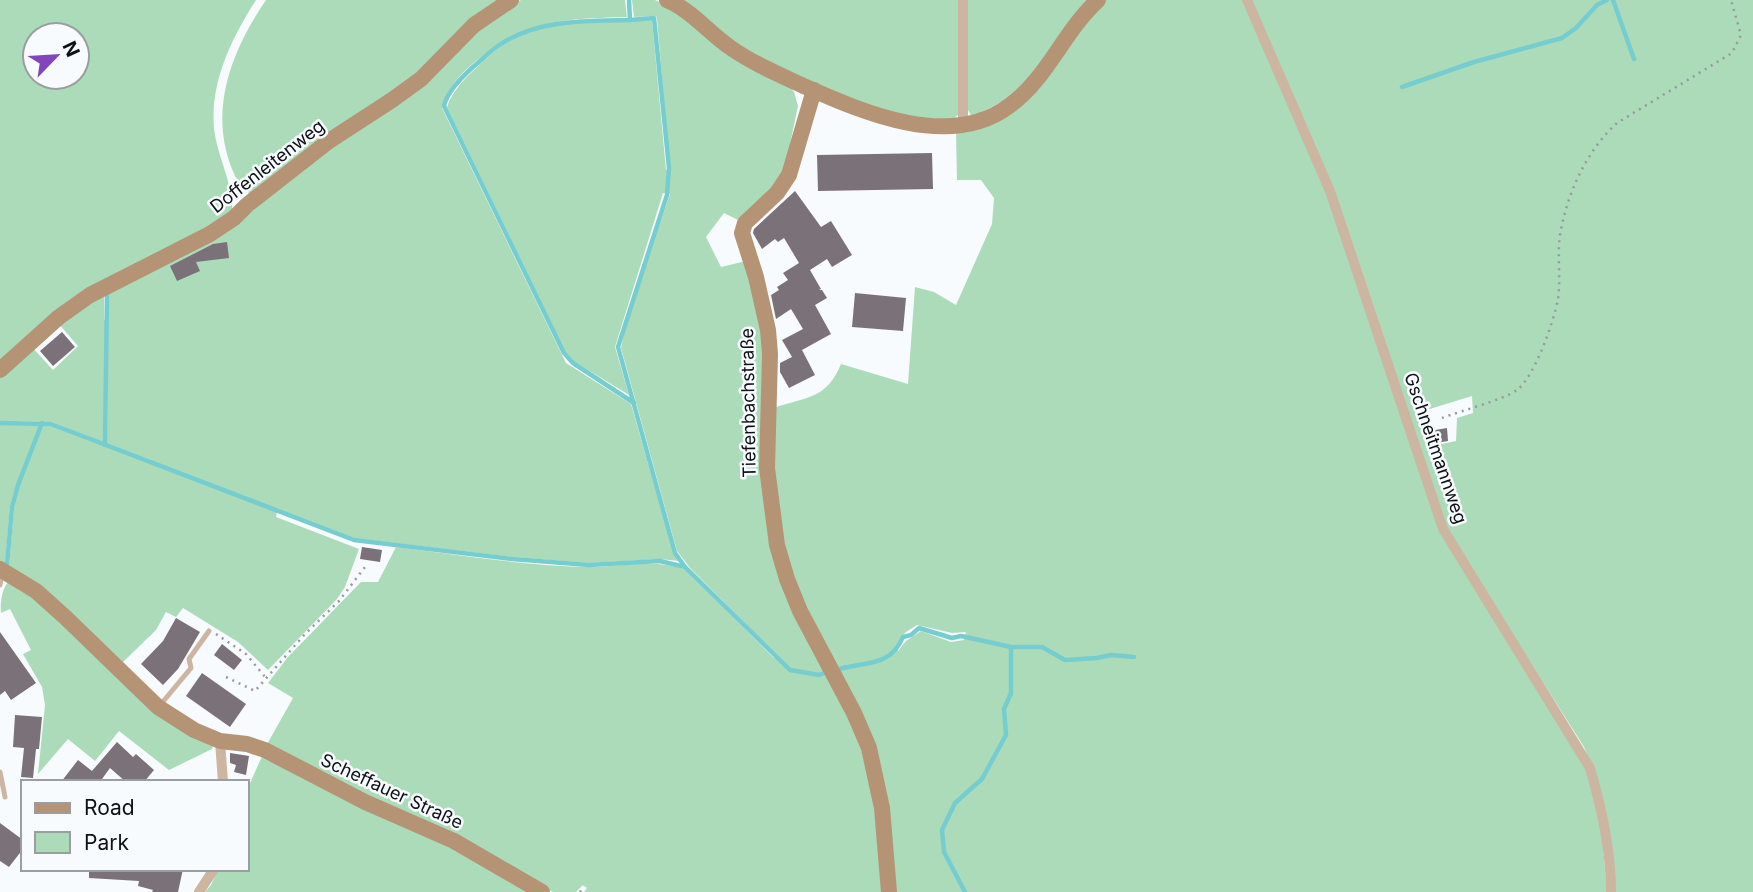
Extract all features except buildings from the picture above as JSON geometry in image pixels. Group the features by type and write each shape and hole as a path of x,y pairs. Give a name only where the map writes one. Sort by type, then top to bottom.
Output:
{"street":[{"name":"Doffenleitenweg","path":"0,370 59,317 90,295 210,234 234,218 329,141 421,79 474,25 502,4 512,0"},
{"path":"667,0 730,47 765,68 877,116 941,126 963,125 988,118 1008,108 1029,90 1098,0"},
{"path":"963,0 963,125"},
{"name":"Gschneitmannweg","path":"1247,0 1330,191 1443,529 1590,768 1600,801 1608,846 1611,892"},
{"name":"Tiefenbachstraße","path":"814,90 789,175 778,193 746,223 742,233 756,277 768,330 767,468 777,545 800,611 833,670 869,748 882,808 889,892"},
{"name":"Scheffauer Straße","path":"1,575 36,592 159,707 194,730 220,741 247,744 265,750 365,802 454,841 542,892"},
{"path":"220,741 223,780"},
{"path":"199,892 213,871"}],"lane":[{"path":"159,707 191,668 189,659 209,631"},
{"path":"0,772 5,797"}],"path":[{"path":"1442,418 1517,390 1535,366 1558,298 1560,238 1565,211 1577,179 1593,149 1602,136 1617,123 1732,53 1741,35 1731,0"},
{"path":"226,677 255,691 305,634 340,601 365,568"},
{"path":"209,631 230,641 246,654 266,678"},
{"path":"580,892 584,886"}],"green space":[{"path":"0,0 256,0 224,61 214,111 214,128 228,181 232,213 153,258 0,365"},
{"path":"266,0 501,0 426,70 251,194 244,190 237,180 225,147 223,102 234,60"},
{"path":"521,0 625,0 627,17 547,24 513,37 495,47 465,71 451,88 442,108 566,363 631,404 673,551 679,561 660,559 590,563 512,557 353,538 107,444 108,337 105,336 104,443 52,422 7,421 7,425 40,424 10,506 5,566 0,563 0,375 32,347 53,370 78,346 58,323 104,292 104,320 108,320 109,290 226,231 500,10"},
{"path":"632,0 655,0 668,6 786,83 794,92 798,106 784,173 774,190 740,221 724,213 706,237 721,267 746,261 763,337 766,503 826,667 874,780 885,892 584,892 587,888 583,885 576,892 553,892 266,746 293,698 268,683 288,657 361,582 378,582 396,547 541,565 674,566 686,570 774,658 779,657 690,568 677,551 621,348 626,324 670,194 663,193 615,347 629,395 575,362 565,351 447,107 455,91 471,73 497,49 517,38 535,31 573,23 652,20 666,170 670,171 657,19 656,16 634,17"},
{"path":"677,0 959,0 958,115 953,119 909,118 856,103 740,50"},
{"path":"967,0 1091,0 1019,93 972,117 968,110"},
{"path":"1105,0 1753,0 1753,892 1615,892 1606,818 1598,784 1584,747 1458,548 1585,766 1601,823 1607,892 892,892 881,777 790,576 771,466 776,407 823,390 836,375 841,364 908,384 915,287 934,292 956,305 992,224 994,198 981,180 957,180 956,132 1002,118 1089,15","holes":["1472,396 1473,413 1457,418 1456,441 1432,446 1420,412","917,625 952,633 966,632 964,640 951,642 921,631 906,641 898,651 901,638"]},
{"path":"43,425 51,425 277,512 276,517 359,549 345,587 337,599 268,670 238,642 183,608 176,617 166,612 156,630 120,665 9,567 14,507 19,486"},
{"path":"9,581 14,582 213,746 212,749 169,770 119,731 95,761 68,739 38,774 45,705 42,687 23,654 31,650 10,609 1,613 2,596"},
{"path":"263,754 431,835 531,892 205,892 217,871 248,871 248,788"}],"waterway":[{"path":"629,0 630,20 654,18 669,168 667,195 618,347 675,553 685,567 790,670 819,675 827,672"},
{"path":"1402,87 1474,62 1562,38 1576,28 1597,5 1607,0"},
{"path":"1613,0 1634,59"},
{"path":"630,20 562,23 513,37 495,48 465,75 452,90 444,106 564,353 573,363 634,403"},
{"path":"105,445 107,292"},
{"path":"0,423 51,424 354,540 512,559 589,565 660,561 685,567"},
{"path":"7,565 12,507 42,423"},
{"path":"836,670 883,659 898,647 903,637 911,635 919,628 952,638 961,636 1011,647 1042,647 1065,660 1111,655 1134,657"},
{"path":"965,892 944,852 942,830 955,803 982,779 1006,735 1004,709 1011,693 1011,647"}]}
